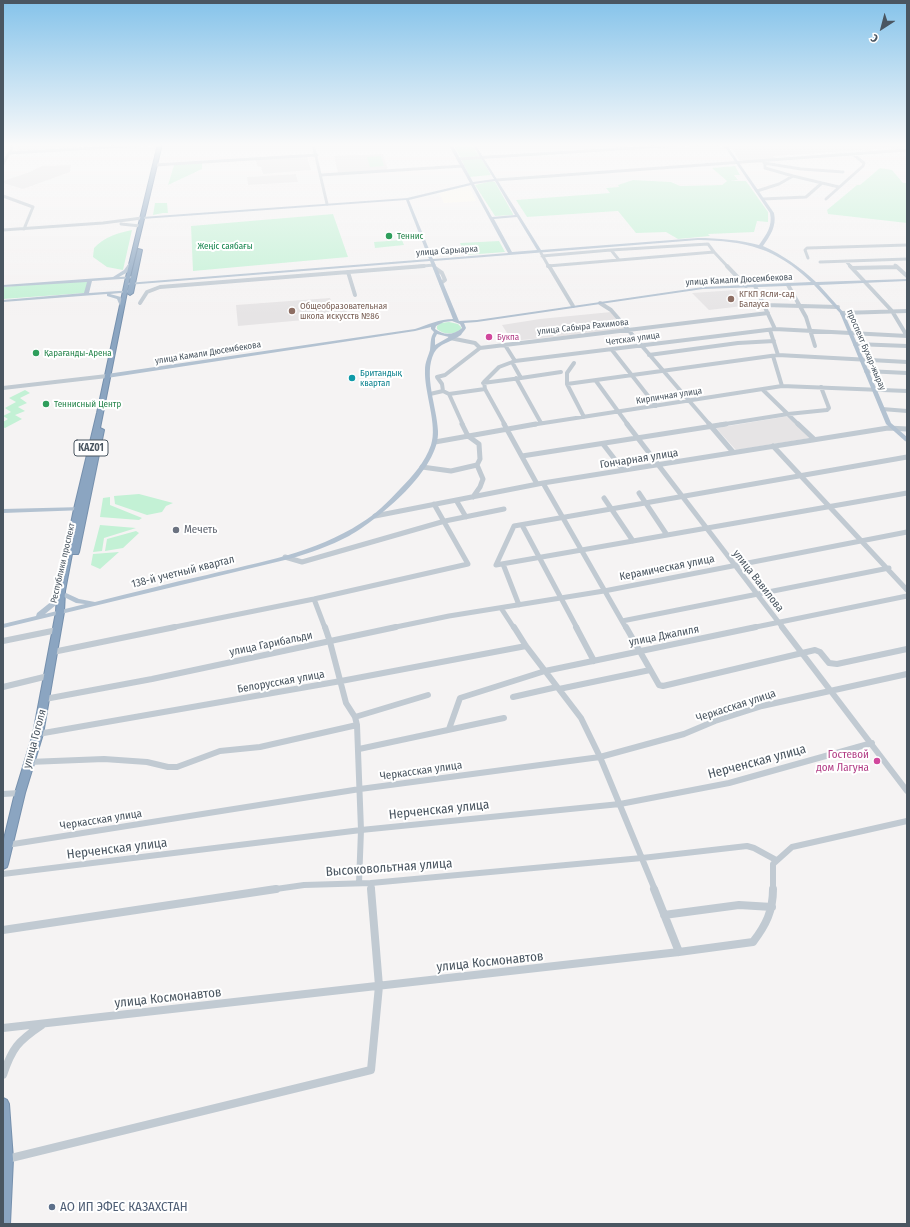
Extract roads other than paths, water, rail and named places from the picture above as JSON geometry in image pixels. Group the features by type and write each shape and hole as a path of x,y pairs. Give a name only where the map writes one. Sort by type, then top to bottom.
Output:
{"highway":[{"name":"Республики проспект","path":"129,282 135,275 148,201"},
{"name":"Республики проспект","path":"79,510 80,499 109,375 131,292 129,282 131,264 140,226 144,218"},
{"name":"Республики проспект","path":"60,612 79,510 109,375 122,305 131,292"},
{"name":"улица Гоголя","path":"3,864 20,793 38,734 60,612"},
{"path":"3,1104 7,1160 3,1224"}],"main road":[{"path":"144,218 317,205 327,202 347,201"},
{"path":"408,201 451,308 457,321 464,326 461,332"},
{"path":"482,201 511,254"},
{"path":"509,201 541,254"},
{"path":"761,246 771,230 773,221 772,213 764,201"},
{"path":"492,218 518,216"},
{"name":"улица Сарыарка","path":"92,279 129,282 157,282 316,272 434,264 511,254 541,254 698,239 729,240 761,246"},
{"name":"проспект Бухар-жырау","path":"761,246 788,260 838,307 842,313 860,359 890,427 907,447"},
{"path":"3,286 116,276 126,271 131,264"},
{"path":"135,275 143,279 157,282"},
{"path":"86,294 92,279"},
{"name":"улица Камали Дюсембекова","path":"109,375 414,330 447,320 477,321 688,290 746,286 907,280"},
{"path":"140,288 157,282"},
{"path":"3,301 131,292"},
{"path":"99,294 113,295 119,298 122,305"},
{"path":"376,516 422,467 435,442 435,422 427,365 432,352 435,331 433,327 447,317 451,308"},
{"path":"432,352 436,347 477,321"},
{"path":"414,330 435,331 448,335 461,332"},
{"name":"проспект Бухар-жырау","path":"890,427 907,440"},
{"path":"58,510 80,499"},
{"path":"3,511 58,510 73,512 79,510"},
{"name":"138-й учетный квартал","path":"3,626 285,557 329,542 363,525 376,516"},
{"path":"25,621 50,608 64,593 83,602 106,602"}],"street":[{"path":"18,201 32,206 33,208 24,229"},
{"path":"3,230 103,223 144,218"},
{"path":"103,223 134,224 140,226"},
{"path":"573,306 541,254 708,244 746,286"},
{"path":"808,258 807,248 907,245"},
{"path":"662,246 671,255"},
{"path":"611,250 619,260"},
{"path":"548,266 714,252"},
{"path":"820,262 907,259"},
{"path":"890,260 907,276"},
{"path":"846,261 892,311 907,336"},
{"path":"316,272 348,272 392,266"},
{"path":"852,268 897,267"},
{"path":"348,272 355,295"},
{"path":"140,303 144,294 153,288 284,274"},
{"path":"788,285 806,317 815,346"},
{"path":"755,286 768,313 778,355"},
{"path":"600,302 611,310 640,346 689,400 732,452"},
{"path":"765,305 838,307"},
{"path":"842,313 907,311"},
{"name":"улица Сабыра Рахимова","path":"480,348 768,313"},
{"name":"Четская улица","path":"484,383 499,367 513,362 773,330 907,336"},
{"path":"443,391 442,384 437,377 450,372 480,348 475,343 450,338"},
{"path":"649,355 738,343 774,341"},
{"path":"855,344 907,346"},
{"path":"505,345 513,362 518,378 541,423"},
{"path":"612,350 656,406"},
{"path":"567,384 778,355 907,362"},
{"path":"773,356 782,386"},
{"path":"574,363 567,373 567,384 584,417"},
{"path":"866,371 907,373"},
{"path":"562,372 484,383 485,388 522,456 562,517 658,684 663,686 815,650 818,651 829,663 837,664 907,649"},
{"name":"улица Камали Дюсембекова","path":"3,388 109,375"},
{"name":"улица Вавилова","path":"596,381 756,595 832,691 907,790"},
{"name":"Кирпичная улица","path":"435,442 541,423 782,386 907,391"},
{"path":"522,456 788,414 829,409 821,387"},
{"path":"448,394 485,388"},
{"path":"763,390 814,439"},
{"path":"430,394 443,391 448,394 468,436 479,444 480,459 477,465 483,479 480,487 473,497"},
{"path":"882,409 907,411"},
{"name":"Гончарная улица","path":"376,516 540,484 732,452 890,427 907,429"},
{"path":"603,444 623,470"},
{"path":"774,446 889,568 907,590"},
{"path":"907,457 514,526 496,565 907,493"},
{"path":"422,467 447,471 477,465"},
{"path":"639,493 667,535"},
{"path":"604,498 633,542"},
{"path":"456,500 466,517"},
{"path":"53,652 314,599 468,564 434,504"},
{"path":"285,557 302,562 445,521 504,509"},
{"path":"522,525 594,661"},
{"name":"Керамическая улица","path":"501,608 604,591 907,532"},
{"path":"503,564 520,605"},
{"path":"622,621 889,568"},
{"name":"улица Джалиля","path":"449,729 460,698 545,671 779,624 907,596"},
{"path":"314,599 330,642 346,703 355,717 357,725 361,830 359,883"},
{"path":"501,608 526,646 581,718 620,804 679,952"},
{"name":"улица Гарибальди","path":"45,699 152,679 449,616 501,608"},
{"path":"3,641 57,630"},
{"name":"Белорусская улица","path":"38,734 341,681 526,646"},
{"path":"513,697 650,670"},
{"name":"Черкасская улица","path":"7,845 360,789 600,757 684,734 715,721 762,706 907,674"},
{"path":"3,687 48,676"},
{"path":"355,717 428,695"},
{"path":"359,749 504,718"},
{"path":"29,762 104,759 147,762 177,768 220,751 260,746 357,725"},
{"name":"Нерченская улица","path":"3,874 361,830 620,804 729,783 872,743"},
{"path":"3,794 20,793"},
{"path":"776,860 792,847 907,820"},
{"name":"Высоковольтная улица","path":"3,930 297,886 371,883 642,858 747,846 754,848 776,860"},
{"name":"улица Космонавтов","path":"3,1028 679,952 753,942 765,929 772,912 773,864 776,860"},
{"path":"7,1160 371,1070 379,986 371,883"},
{"path":"664,915 739,905 772,907"},
{"path":"3,1075 12,1050 23,1037 44,1024"}],"place":[{"name":"Теннис","path":"389,236"},
{"name":"КГКП Ясли-сад Балауса","path":"731,299"},
{"name":"Общеобразовательная школа искусств №86","path":"292,311"},
{"name":"Букпа","path":"489,337"},
{"name":"Қарағанды-Арена","path":"36,353"},
{"name":"Британдық квартал","path":"352,378"},
{"name":"Теннисный Центр","path":"46,404"},
{"name":"Мечеть","path":"176,530"},
{"name":"Гостевой дом Лагуна","path":"877,761"},
{"name":"АО ИП ЭФЕС КАЗАХСТАН","path":"52,1207"}],"park label":[{"name":"Жеңіс саябағы","path":"225,246"}]}
